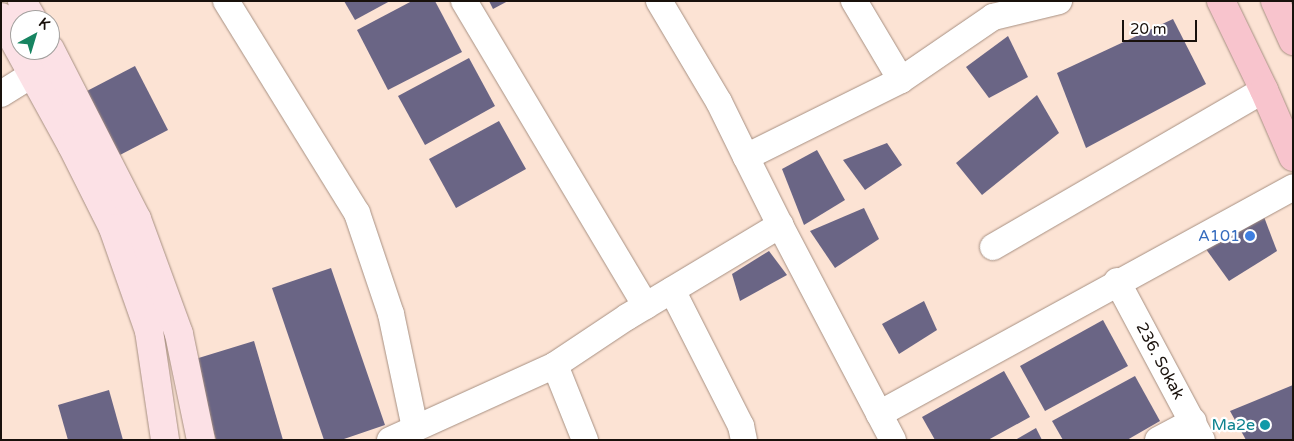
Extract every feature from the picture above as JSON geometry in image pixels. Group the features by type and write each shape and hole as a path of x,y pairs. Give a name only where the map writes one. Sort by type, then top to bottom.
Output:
{"main road":[{"path":"1221,1 1264,90 1293,157"},
{"path":"1275,1 1293,41"},
{"path":"1,17 34,74 76,154 116,237 149,331 164,440"},
{"path":"56,60 137,219 179,334 201,440"}],"street":[{"path":"226,1 357,213 391,314 426,430"},
{"path":"464,1 646,306"},
{"path":"659,1 719,102 780,225 892,440"},
{"path":"854,1 900,80"},
{"path":"746,157 900,80 993,17 1058,1"},
{"path":"1,94 34,74"},
{"path":"993,247 1264,90"},
{"path":"879,414 1117,281 1293,187"},
{"path":"390,440 426,430 555,365 646,306 780,225"},
{"name":"236. Sokak","path":"1117,281 1198,430"},
{"path":"672,290 741,426 744,440"},
{"path":"555,365 585,440"},
{"path":"1158,440 1198,430"}],"building":[{"path":"344,1 390,1 355,20"},
{"path":"412,1 435,1 462,52 388,90 357,30"},
{"path":"489,1 508,1 493,9"},
{"path":"1173,19 1206,84 1086,148 1057,73"},
{"path":"1008,36 1028,77 989,98 966,67"},
{"path":"469,58 495,106 425,145 398,96"},
{"path":"135,66 168,130 118,156 85,92"},
{"path":"1037,95 1059,133 982,195 956,163"},
{"path":"499,121 526,169 456,208 429,159"},
{"path":"887,143 902,165 865,190 843,160"},
{"path":"817,150 845,200 804,225 782,169"},
{"path":"864,208 879,239 835,268 810,231"},
{"path":"1261,209 1277,251 1229,281 1203,245"},
{"path":"769,251 787,275 740,301 732,274"},
{"path":"331,268 385,425 341,440 324,440 272,288"},
{"path":"924,301 937,330 899,354 882,324"},
{"path":"1103,320 1128,366 1045,411 1020,366"},
{"path":"254,341 283,440 216,440 192,360"},
{"path":"1004,371 1030,417 988,440 935,440 922,417"},
{"path":"1135,376 1160,421 1127,440 1063,440 1052,421"},
{"name":"Ma2e","path":"1293,385 1293,440 1246,440 1230,411"},
{"path":"109,390 123,440 68,440 58,405"},
{"path":"1036,428 1042,440 1015,440"}],"place":[{"name":"A101","path":"1250,236"},
{"name":"Ma2e","path":"1265,425"}]}
